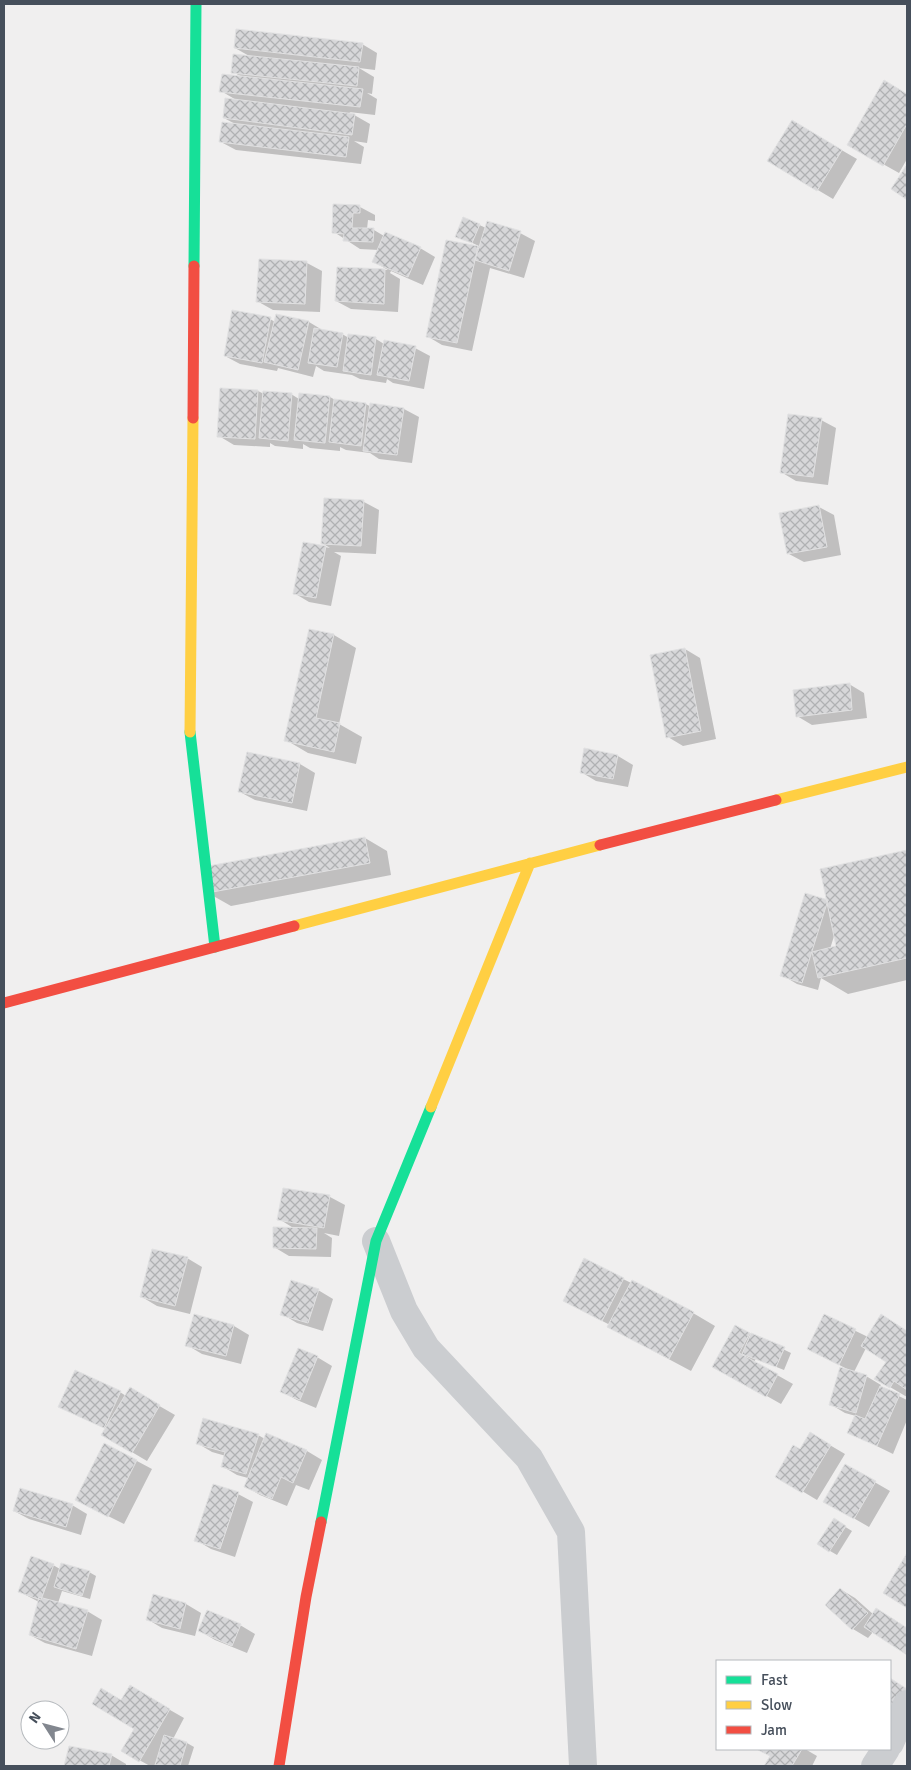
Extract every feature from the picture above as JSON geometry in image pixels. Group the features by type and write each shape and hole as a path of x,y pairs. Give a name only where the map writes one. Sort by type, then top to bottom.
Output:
{"street":[{"path":"196,4 190,732 215,947"},
{"path":"4,1003 530,863 907,767"},
{"path":"279,1766 306,1597 376,1241 530,863"},
{"path":"376,1241 404,1311 426,1348 529,1458 571,1532 583,1766"},
{"path":"891,1741 907,1704"},
{"path":"875,1766 885,1750"}],"building":[{"path":"236,29 363,43 360,62 234,48"},
{"path":"233,54 359,67 357,86 231,73"},
{"path":"222,74 363,89 360,107 219,92"},
{"path":"884,80 907,94 907,124 883,166 847,145"},
{"path":"225,98 355,114 352,135 223,118"},
{"path":"792,120 842,150 817,191 767,161"},
{"path":"222,122 349,137 346,157 219,142"},
{"path":"907,166 907,200 891,189"},
{"path":"333,204 360,205 360,213 353,213 352,228 374,228 373,242 343,241 344,234 332,233"},
{"path":"463,217 480,224 472,243 455,237"},
{"path":"487,221 521,231 509,271 475,260"},
{"path":"385,232 421,247 408,277 372,262"},
{"path":"446,240 478,246 457,343 426,337"},
{"path":"259,259 307,261 305,304 256,302"},
{"path":"337,267 385,269 384,304 335,301"},
{"path":"232,310 271,317 262,363 224,356"},
{"path":"276,314 309,321 298,370 264,362"},
{"path":"314,328 343,333 337,367 308,363"},
{"path":"348,334 376,337 371,375 343,371"},
{"path":"384,340 416,346 409,381 377,375"},
{"path":"220,388 258,390 255,439 217,437"},
{"path":"263,391 292,393 288,441 259,438"},
{"path":"299,393 330,396 325,443 294,440"},
{"path":"334,399 366,403 361,446 329,442"},
{"path":"370,403 404,408 397,455 363,451"},
{"path":"788,414 822,418 813,477 780,473"},
{"path":"324,498 364,500 361,546 321,544"},
{"path":"819,505 827,547 787,554 779,513"},
{"path":"303,542 326,546 316,598 293,594"},
{"path":"309,629 334,634 316,718 340,723 334,752 284,741"},
{"path":"685,648 701,731 666,738 650,655"},
{"path":"850,683 852,710 796,717 793,690"},
{"path":"584,748 618,755 613,779 580,773"},
{"path":"247,752 300,763 292,803 238,792"},
{"path":"365,837 370,863 207,893 203,867"},
{"path":"907,850 907,958 818,978 812,952 836,946 820,869"},
{"path":"805,893 828,900 802,983 780,976"},
{"path":"283,1188 330,1195 324,1228 277,1220"},
{"path":"273,1227 317,1228 316,1249 273,1248"},
{"path":"152,1249 188,1257 175,1306 140,1297"},
{"path":"584,1258 624,1278 602,1321 563,1301"},
{"path":"291,1280 319,1289 308,1323 280,1315"},
{"path":"632,1280 694,1312 669,1359 607,1327"},
{"path":"194,1314 234,1325 226,1356 185,1346"},
{"path":"824,1314 856,1329 839,1365 807,1349"},
{"path":"881,1314 907,1331 907,1390 894,1381 890,1388 874,1379 886,1362 861,1346"},
{"path":"735,1325 750,1333 739,1353 778,1374 766,1397 712,1367"},
{"path":"751,1333 785,1347 776,1367 742,1354"},
{"path":"298,1348 318,1356 300,1400 280,1392"},
{"path":"840,1367 867,1375 856,1413 829,1405"},
{"path":"75,1370 121,1391 104,1428 58,1407"},
{"path":"880,1386 900,1394 877,1446 847,1433 855,1415 865,1419"},
{"path":"130,1387 160,1405 132,1453 101,1435"},
{"path":"203,1418 259,1434 246,1474 221,1467 225,1452 196,1444"},
{"path":"810,1432 831,1445 802,1493 775,1477 793,1445 800,1449"},
{"path":"266,1433 307,1450 293,1483 281,1477 272,1499 244,1487"},
{"path":"104,1443 137,1460 108,1517 75,1500"},
{"path":"845,1464 876,1481 854,1519 823,1502"},
{"path":"213,1484 239,1492 220,1549 194,1541"},
{"path":"20,1488 73,1504 66,1527 13,1511"},
{"path":"834,1518 846,1526 829,1552 817,1544"},
{"path":"907,1553 907,1608 883,1593"},
{"path":"31,1556 54,1564 41,1600 18,1592"},
{"path":"61,1563 90,1571 82,1596 54,1587"},
{"path":"840,1588 868,1613 852,1630 825,1605"},
{"path":"153,1594 186,1603 180,1629 146,1620"},
{"path":"39,1597 88,1610 76,1649 29,1635"},
{"path":"876,1608 907,1628 907,1655 864,1627"},
{"path":"207,1610 241,1624 232,1646 198,1631"},
{"path":"891,1679 907,1689 891,1710"},
{"path":"130,1685 170,1709 139,1762 121,1751 134,1729 92,1704 101,1688 121,1700"},
{"path":"164,1735 187,1742 180,1766 155,1765"},
{"path":"70,1746 112,1754 109,1766 64,1766"},
{"path":"758,1750 801,1750 792,1766 764,1766 770,1756"}],"traffic: fast":[{"path":"194,266 196,4"},
{"path":"190,732 215,947"},
{"path":"321,1522 376,1241 431,1107"}],"traffic: slow":[{"path":"190,732 193,418"},
{"path":"776,800 907,767"},
{"path":"294,926 600,845"},
{"path":"431,1107 530,863"}],"traffic: jam":[{"path":"193,418 194,266"},
{"path":"600,845 776,800"},
{"path":"4,1003 294,926"},
{"path":"279,1766 306,1597 321,1522"}]}
